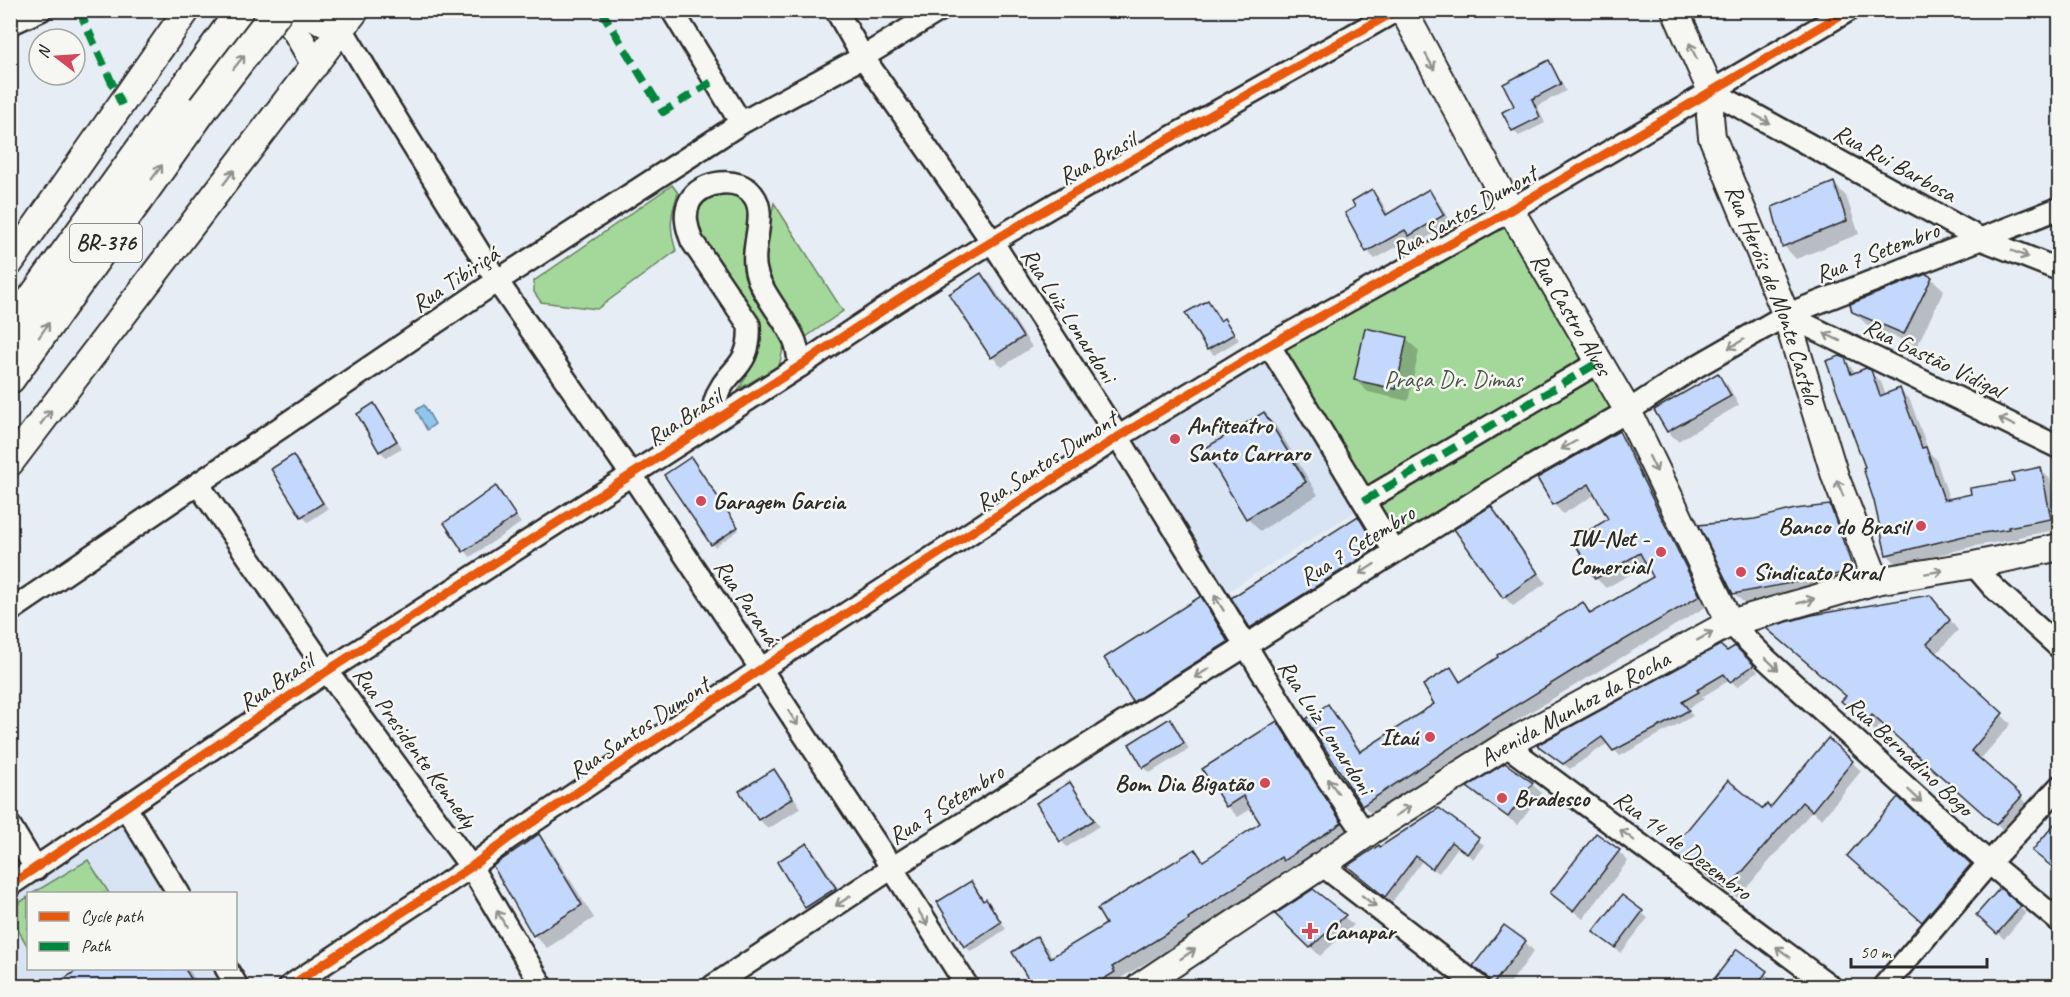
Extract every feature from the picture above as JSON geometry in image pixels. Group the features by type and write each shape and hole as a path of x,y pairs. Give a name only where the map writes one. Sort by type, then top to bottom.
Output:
{"highway":[{"name":"BR-376","path":"10,378 193,99 242,10"},
{"name":"BR-376","path":"10,330 193,99 278,10"}],"main road":[{"path":"11,263 187,10"},
{"path":"271,10 294,28 315,64"},
{"path":"303,10 324,23 349,20"},
{"name":"Rua Castro Alves","path":"1402,10 1510,209 1628,411 1730,623"},
{"name":"Rua Heróis de Monte Castelo","path":"1675,10 1712,91 1710,116 1712,137 1786,315 1835,476 1876,581"},
{"path":"10,463 349,20"},
{"name":"Avenida Munhoz da Rocha","path":"1140,987 1366,835 1506,745 1730,623 1876,581 1974,565 2060,547"}],"street":[{"path":"10,24 41,10"},
{"path":"672,10 741,123"},
{"name":"Rua Luiz Lonardoni","path":"836,10 863,57 991,240 1118,437 1244,646 1327,778 1366,835"},
{"name":"Rua Tibiriçá","path":"10,611 497,281 741,123 863,57 940,10"},
{"name":"Rua Brasil","path":"10,885 327,671 991,240 1397,10"},
{"name":"Rua Santos Dumont","path":"290,987 471,867 509,838 761,669 1118,437 1269,345 1510,209 1849,10"},
{"name":"Rua Paraná","path":"349,20 387,104 497,281 631,474 761,669 967,987"},
{"name":"Rua Rui Barbosa","path":"1712,91 1981,239 2060,270"},
{"path":"715,420 714,403 717,396 746,354 750,340 749,325 692,241 686,228 686,213 690,200 700,191 720,183 740,183 755,196 760,215 753,250 757,276 795,340 800,366"},
{"name":"Rua 7 Setembro","path":"714,987 892,868 1394,551 1512,478 1628,411 1692,369 1786,315 2060,208"},
{"name":"Rua Gastão Vidigal","path":"1786,315 2060,448"},
{"path":"1269,345 1394,551"},
{"path":"1364,501 1599,362"},
{"name":"Rua Presidente Kennedy","path":"198,484 327,671 471,867 542,987"},
{"path":"1974,565 1993,587 2060,648"},
{"name":"Rua Bernadino Bogo","path":"1730,623 1766,659 1989,863 2060,922"},
{"name":"Rua 14 de Dezembro","path":"1506,745 1830,987"},
{"path":"1884,987 1989,863 2060,786"},
{"path":"126,808 178,892"},
{"path":"10,826 36,869"},
{"path":"1322,865 1478,987"},
{"path":"227,970 237,987"}],"shaded area":[{"path":"1267,353 1359,509 1222,595 1128,437"},
{"path":"124,824 166,892 27,892 27,970 215,970 225,986 13,986 11,982 11,900"}],"green space":[{"path":"672,185 678,193 671,222 676,251 597,309 541,302 534,292 534,281"},
{"path":"737,194 748,208 749,215 743,250 747,279 784,345 779,366 739,389 756,359 761,341 760,321 702,236 698,221 699,206 716,195"},
{"path":"774,203 843,311 806,337 774,286 765,264 765,247"},
{"name":"Praça Dr. Dimas","path":"1508,219 1619,410 1397,540 1286,349"},
{"path":"88,860 108,892 35,892"},
{"path":"27,898 27,945 11,918 11,908"}],"water":[{"path":"424,405 435,424 427,430 416,410"}],"building":[{"path":"1549,60 1561,84 1532,99 1540,117 1512,131 1502,112 1514,106 1503,84"},
{"path":"1834,182 1847,221 1782,247 1772,207"},
{"path":"1372,189 1386,215 1429,189 1444,215 1409,236 1405,230 1366,252 1345,213 1355,207 1352,201"},
{"path":"981,273 1023,337 991,358 949,294"},
{"path":"1926,274 1932,277 1904,334 1852,312 1850,304"},
{"path":"1208,300 1220,321 1224,318 1234,334 1207,350 1185,313"},
{"path":"1365,328 1407,337 1396,389 1354,380"},
{"path":"1840,356 1845,358 1851,374 1866,368 1871,370 1880,396 1900,388 1922,448 1926,447 1944,500 1971,494 1970,488 2014,481 2012,473 2041,467 2051,519 1964,536 1886,555 1874,501 1863,468 1865,467 1826,361"},
{"path":"1718,373 1731,396 1667,432 1654,410"},
{"path":"374,403 397,441 379,452 357,414"},
{"path":"1264,412 1306,482 1246,519 1204,449"},
{"path":"1619,431 1700,596 1486,724 1362,806 1306,719 1328,704 1360,752 1434,704 1423,685 1451,667 1460,682 1498,657 1497,655 1583,602 1590,614 1653,577 1640,553 1595,579 1573,540 1608,519 1589,484 1553,505 1537,478"},
{"path":"293,455 323,503 301,517 271,469"},
{"name":"Garagem Garcia","path":"691,457 738,527 711,545 664,475"},
{"path":"496,486 516,516 463,552 444,523"},
{"path":"1830,505 1854,571 1733,594 1699,525 1755,519 1795,509"},
{"path":"1491,506 1538,573 1503,598 1454,529"},
{"path":"1358,516 1377,548 1250,628 1231,598"},
{"path":"1930,595 1950,620 1927,644 2003,713 1971,751 2022,796 1996,825 1872,715 1865,723 1841,701 1846,696 1766,628 1812,615"},
{"path":"1201,596 1228,642 1133,702 1104,658"},
{"path":"1720,645 1727,651 1735,646 1754,665 1730,682 1724,674 1697,690 1699,692 1682,702 1689,710 1668,722 1613,751 1602,737 1563,764 1537,745"},
{"path":"1170,718 1184,743 1143,768 1129,744"},
{"path":"1277,721 1342,823 1283,861 1281,857 1188,918 1189,920 1112,967 1115,972 1091,987 1033,987 1012,952 1037,936 1050,958 1106,924 1097,909 1195,849 1203,861 1260,823 1243,796 1226,807 1202,769"},
{"path":"1828,738 1853,761 1812,811 1802,802 1727,890 1693,864 1691,866 1670,851 1728,780 1763,809 1767,804 1770,808"},
{"name":"Bradesco","path":"1505,763 1533,783 1508,817 1467,787"},
{"path":"774,769 793,798 758,820 739,791"},
{"path":"1070,782 1094,820 1060,842 1036,803"},
{"path":"1898,797 1971,864 1922,922 1847,856"},
{"path":"1439,808 1479,838 1467,854 1451,842 1432,869 1416,856 1385,897 1347,866 1379,845 1380,847"},
{"path":"2060,817 2060,873 2032,851"},
{"path":"1596,833 1620,850 1573,911 1550,893"},
{"path":"539,834 582,905 533,936 493,866"},
{"path":"807,843 836,888 805,908 777,862"},
{"path":"971,881 983,901 986,899 1001,922 964,947 937,902"},
{"path":"2000,888 2021,906 1997,934 1976,915"},
{"name":"Canapar","path":"1313,889 1346,915 1310,948 1275,914"},
{"path":"1622,895 1643,911 1615,948 1593,932"},
{"path":"1504,925 1526,941 1491,987 1486,976 1473,966"},
{"path":"1737,949 1767,971 1756,987 1708,987"},
{"path":"77,970 186,970 196,987 51,987"}],"marked path":[{"path":"79,10 122,105"},
{"path":"601,10 663,112 715,80"},
{"path":"1364,501 1599,362"}],"cycle path":[{"path":"10,885 327,671 945,270 1094,181 1397,10"},
{"path":"290,986 471,867 509,838 761,669 1118,437 1273,343 1495,219 1849,10"}],"place":[{"name":"Anfiteatro Santo Carraro","path":"1175,439"},
{"name":"Garagem Garcia","path":"701,501"},
{"name":"Banco do Brasil","path":"1921,526"},
{"name":"IW-Net - Comercial","path":"1661,552"},
{"name":"Sindicato Rural","path":"1741,572"},
{"name":"Itaú","path":"1430,737"},
{"name":"Bom Dia Bigatão","path":"1265,783"},
{"name":"Bradesco","path":"1502,798"},
{"name":"Canapar","path":"1310,931"}]}
